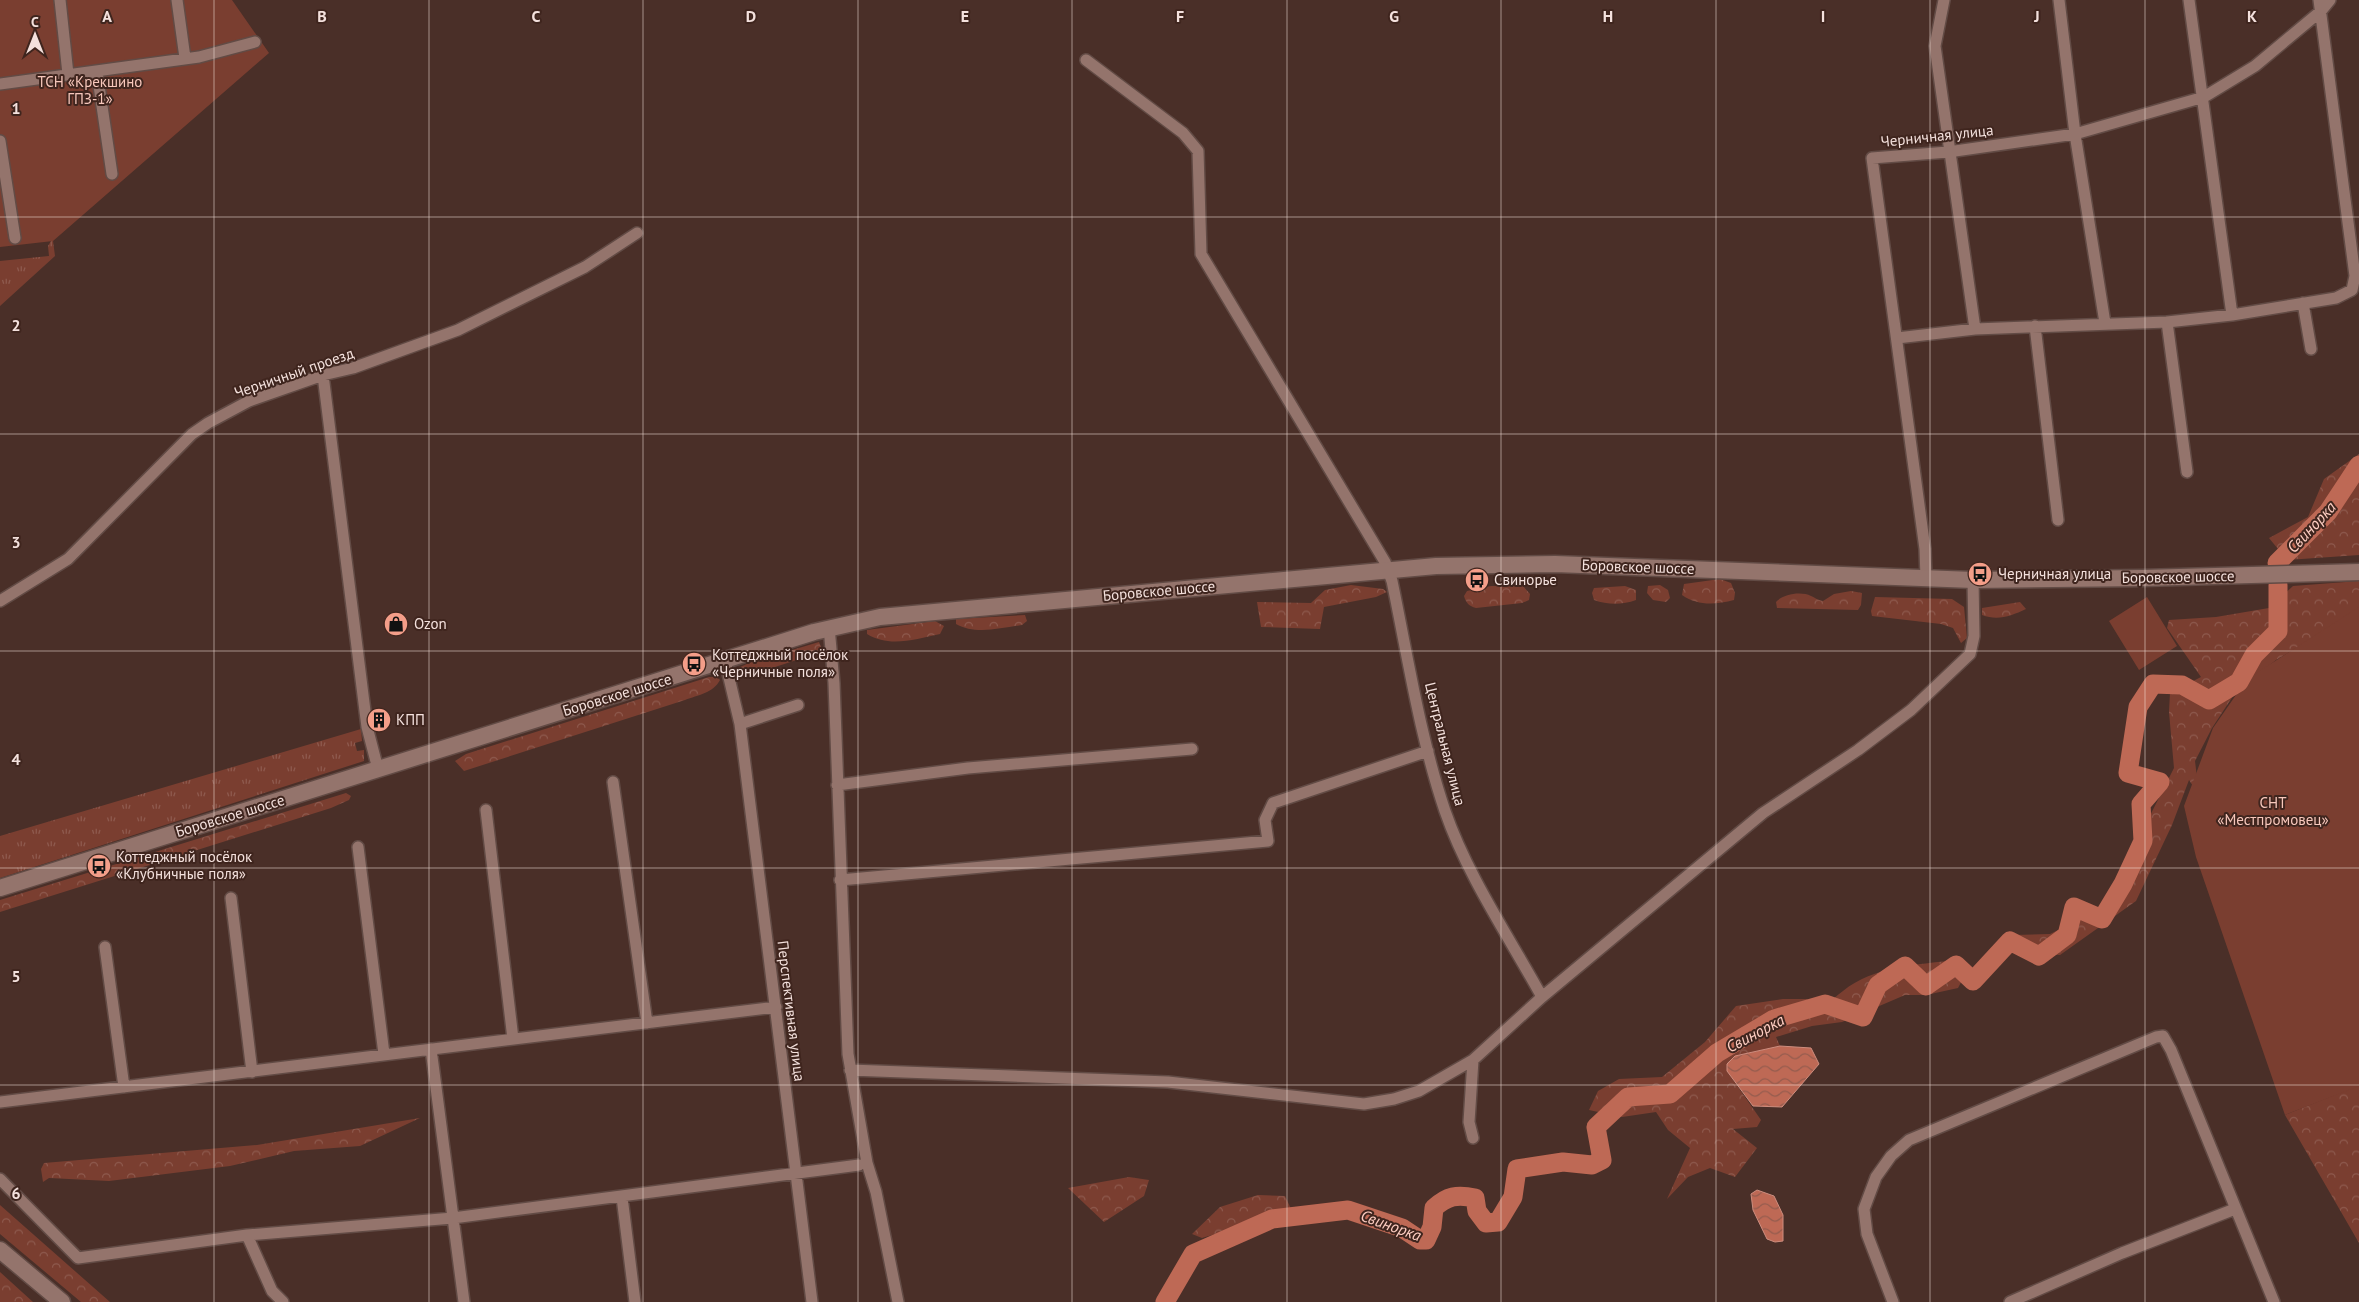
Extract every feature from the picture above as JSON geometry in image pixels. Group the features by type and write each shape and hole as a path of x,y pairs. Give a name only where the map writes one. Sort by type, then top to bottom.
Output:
{"main road":[{"name":"Боровское шоссе","path":"0,888 724,662 829,627 880,617 1436,566 1555,564 1973,580 2161,578 2359,572"},
{"path":"0,1250 62,1302"}],"street":[{"path":"60,0 68,74"},
{"path":"177,0 185,58"},
{"path":"1944,0 1935,46 1948,152 1975,329"},
{"path":"2058,0 2075,134 2105,323"},
{"path":"2190,0 2232,315"},
{"name":"Черничная улица","path":"1926,578 1925,549 1872,158 1948,152 2075,134 2204,97 2256,66 2320,6 2330,0"},
{"path":"1897,338 1975,329 2167,322 2232,315 2336,298 2352,290 2356,276 2320,6"},
{"path":"0,84 68,74 97,72 185,58 255,42"},
{"name":"Центральная улица","path":"1086,60 1183,133 1198,151 1201,254 1385,562 1392,581 1428,751 1454,834 1473,873 1542,996"},
{"path":"97,72 112,174"},
{"path":"0,141 14,238"},
{"name":"Черничный проезд","path":"0,601 68,559 200,428 249,401 323,375 352,368 458,330 585,267 637,233"},
{"path":"2303,303 2311,349"},
{"path":"2167,322 2187,472"},
{"path":"2034,326 2058,520"},
{"path":"323,375 367,727 378,769"},
{"path":"850,1070 1168,1082 1364,1104 1394,1099 1419,1091 1473,1060 1542,996 1764,813 1858,750 1911,710 1970,654 1974,636 1973,580"},
{"path":"829,627 834,683 848,1054 867,1163 876,1192 898,1302"},
{"name":"Перспективная улица","path":"724,662 740,724 812,1302"},
{"path":"740,724 798,705"},
{"path":"837,785 968,768 1192,749"},
{"path":"840,880 1268,841 1265,820 1273,803 1428,751"},
{"path":"613,782 647,1022"},
{"path":"486,810 513,1039"},
{"path":"358,847 384,1054"},
{"path":"231,898 252,1072"},
{"path":"105,947 124,1087"},
{"path":"0,1102 776,1007"},
{"path":"1893,1302 1867,1234 1864,1215 1867,1197 1876,1177 1899,1148 1909,1140 2156,1037 2163,1036 2274,1302"},
{"path":"431,1049 464,1302"},
{"path":"1472,1138 1470,1122 1473,1060"},
{"path":"0,1179 78,1258 247,1235 453,1218 859,1165"},
{"path":"622,1197 636,1302"},
{"path":"2010,1302 2122,1253 2235,1209"},
{"path":"247,1235 272,1291 283,1302"}],"green space":[{"name":"ТСН «Крекшино ГПЗ-1»","path":"0,0 232,0 269,53 53,241 0,247"},
{"path":"53,241 55,256 0,306 0,261 49,256 48,246"},
{"path":"2359,454 2359,555 2287,560 2269,538 2308,517 2324,479"},
{"path":"1720,579 1731,583 1735,593 1734,600 1707,604 1688,599 1682,595 1684,584"},
{"path":"2359,581 2359,611 2276,660 2235,693 2212,728 2195,761 2199,795 2189,780 2172,825 2136,901 2060,955 2011,953 2013,935 2050,934 2097,911 2116,883 2174,768 2169,712 2170,693 2201,677 2167,628 2169,620 2216,617 2269,608 2293,586"},
{"path":"1351,585 1383,589 1387,592 1376,597 1324,607 1320,629 1261,627 1257,602 1311,603 1325,590"},
{"path":"1660,585 1668,590 1670,598 1666,602 1653,600 1647,593 1648,586"},
{"path":"1491,586 1523,586 1530,594 1529,600 1522,603 1476,608 1467,602 1464,596 1467,591"},
{"path":"1625,586 1636,590 1636,600 1615,604 1594,600 1592,593 1594,588"},
{"path":"1851,591 1862,593 1861,605 1858,610 1777,608 1776,602 1779,599 1792,594 1807,594 1823,601 1834,594"},
{"path":"1875,597 1952,599 1964,607 1967,638 1961,643 1953,628 1941,624 1872,616 1871,611"},
{"path":"2147,597 2177,646 2139,670 2109,621"},
{"path":"2020,602 2026,609 2015,614 1999,618 1982,615 1982,608"},
{"name":"СНТ «Местпромовец»","path":"2359,607 2359,1086 2285,1115 2196,857 2184,806 2213,728 2247,679"},
{"path":"1025,615 1027,621 1022,625 997,629 971,629 956,624 956,619"},
{"path":"935,621 944,626 940,634 912,640 885,641 867,634 867,630"},
{"path":"819,642 821,647 818,653 744,677 738,675 738,668 749,663"},
{"path":"709,677 717,677 720,680 709,691 685,700 464,771 455,761 466,754"},
{"path":"361,729 362,741 355,743 357,751 364,750 364,761 0,878 0,836"},
{"path":"346,793 351,796 349,800 331,808 0,912 0,900"},
{"path":"1955,960 1970,965 1958,988 1926,995 1905,995 1842,1022 1812,1026 1776,1037 1780,1046 1735,1056 1727,1071 1761,1120 1757,1127 1733,1129 1757,1148 1735,1177 1710,1168 1688,1177 1667,1199 1690,1148 1668,1130 1656,1112 1622,1117 1589,1110 1598,1091 1619,1079 1662,1077 1705,1042 1736,1006 1783,999 1807,999 1823,1010 1843,991 1868,976 1911,965"},
{"path":"2359,1085 2359,1243 2285,1115"},
{"path":"420,1118 360,1146 294,1151 230,1166 109,1181 49,1178 43,1182 41,1169 44,1163 257,1145"},
{"path":"1129,1177 1149,1180 1144,1196 1104,1222 1068,1188"},
{"path":"1258,1195 1285,1196 1292,1211 1202,1238 1192,1234 1220,1207"},
{"path":"0,1205 110,1302 81,1302 0,1234"},
{"path":"0,1272 33,1302 0,1302"}],"water":[{"path":"1780,1046 1811,1048 1819,1064 1782,1107 1753,1106 1727,1071 1727,1064 1735,1056"},
{"path":"1757,1190 1774,1196 1783,1215 1783,1241 1775,1242 1767,1239 1753,1210 1751,1194"}],"waterway":[{"name":"Свинорка","path":"2277,563 2328,512 2359,465"},
{"name":"Свинорка","path":"1165,1302 1193,1254 1272,1219 1348,1210 1402,1228 1420,1240 1426,1240 1432,1227 1434,1208 1443,1201 1463,1196 1475,1198 1477,1211 1486,1223 1498,1222 1513,1197 1517,1169 1563,1162 1592,1165 1602,1160 1596,1127 1628,1097 1670,1094 1717,1053 1774,1019 1825,1004 1863,1017 1878,985 1905,966 1926,986 1956,965 1973,981 2010,941 2039,956 2067,935 2074,907 2102,919 2123,884 2143,841 2141,804 2160,782 2128,773 2138,707 2153,684 2182,685 2209,700 2239,682 2254,655 2278,631 2278,585"}],"place":[{"name":"Черничная улица","path":"1980,574"},
{"name":"Свинорье","path":"1477,580"},
{"name":"Ozon","path":"396,624"},
{"name":"Коттеджный посёлок «Черничные поля»","path":"694,664"},
{"name":"КПП","path":"379,720"},
{"name":"Коттеджный посёлок «Клубничные поля»","path":"99,866"}]}
